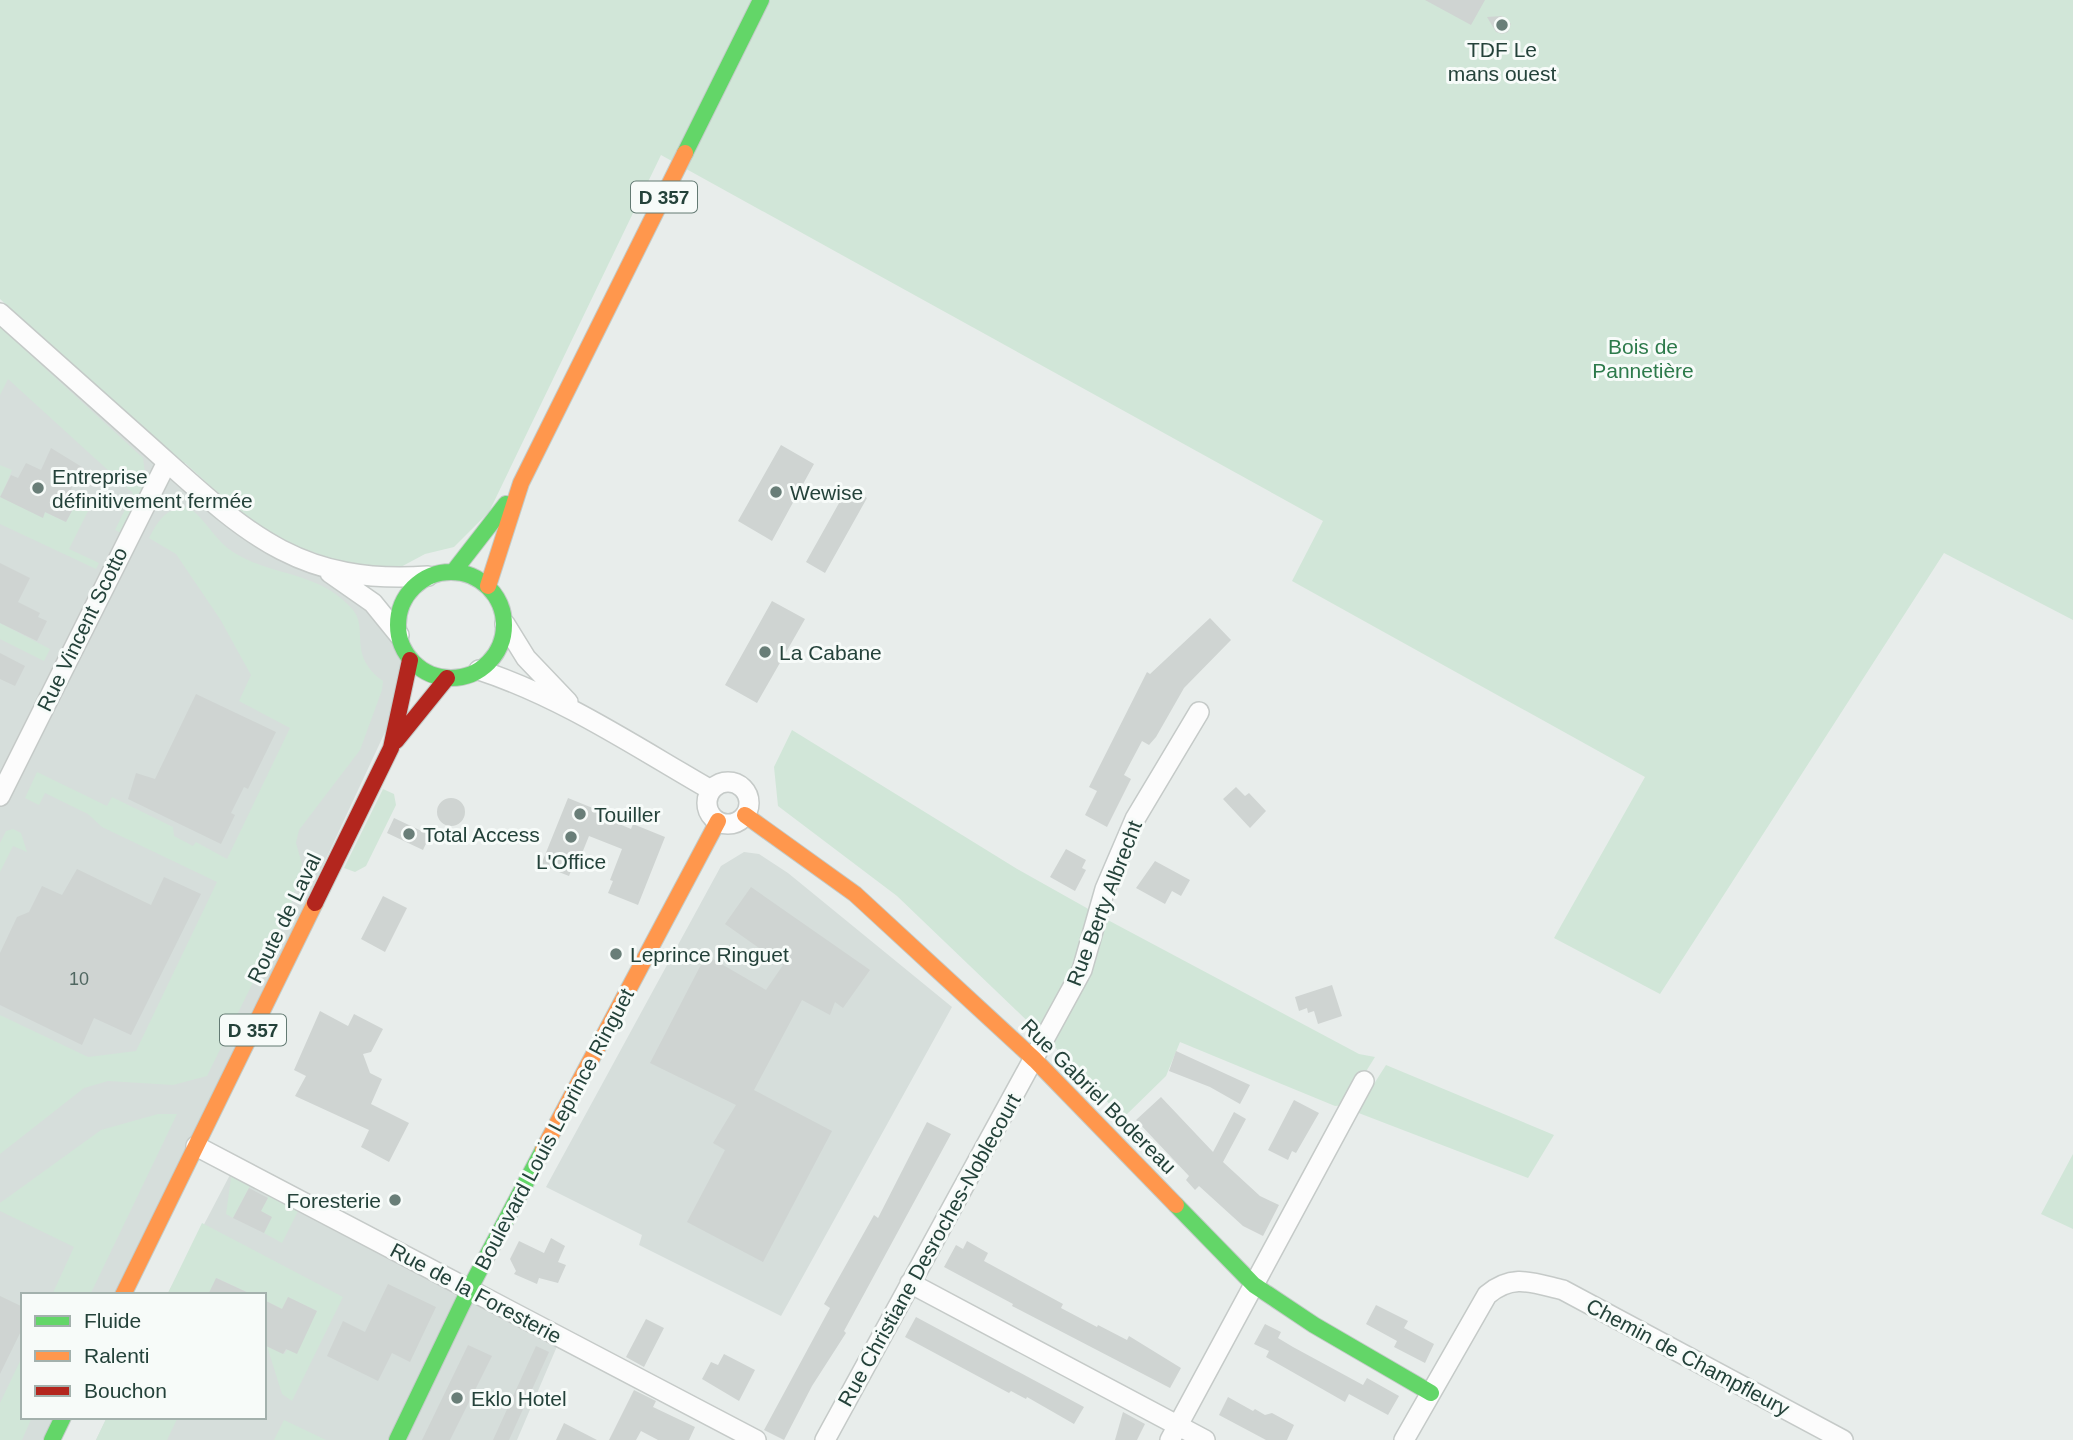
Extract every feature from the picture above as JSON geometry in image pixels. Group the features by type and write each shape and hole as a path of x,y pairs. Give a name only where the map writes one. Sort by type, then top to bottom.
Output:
{"main road":[{"name":"D 357","path":"488,586 521,483 761,0"},
{"name":"D 357","path":"454,571 521,483"},
{"path":"454,571 478,578 488,586 497,597 505,624 498,650 480,670 467,676 447,678 429,674 411,660 399,635 398,618 404,601 414,586 428,576 454,571"},
{"name":"Route de Laval","path":"391,748 411,660"},
{"name":"Route de Laval","path":"124,1293 391,748 447,678"},
{"name":"Rue Gabriel Bodereau","path":"745,815 855,894 1035,1060 1254,1284 1314,1325 1431,1393"},
{"name":"Boulevard Louis Leprince Ringuet","path":"397,1440 469,1290 718,821"},
{"path":"52,1440 62,1419"}],"street":[{"path":"0,313 255,537 324,568 373,604 399,635"},
{"name":"Rue Vincent Scotto","path":"0,796 167,462"},
{"path":"324,568 383,580 428,576"},
{"path":"505,624 526,658 578,713"},
{"path":"480,670 512,680 578,713 711,790"},
{"name":"Rue Berty Albrecht","path":"1035,1060 1082,970 1105,889 1135,819 1199,712"},
{"path":"726,782 739,785 748,801 745,815 730,824 718,821 707,808 711,790 726,782"},
{"name":"Rue Christiane Desroches-Noblecourt","path":"825,1440 1035,1060"},
{"path":"1173,1433 1364,1081"},
{"name":"Rue de la Foresterie","path":"196,1146 756,1440"},
{"name":"Chemin de Champfleury","path":"1431,1393 1487,1295 1500,1284 1530,1282 1563,1290 1843,1440"},
{"path":"910,1283 1173,1433 1205,1440"},
{"path":"1404,1440 1431,1393"}],"shaded area":[{"path":"0,313 167,462 324,568 399,635 403,648 406,687 124,1293 21,1293 21,1419 62,1419 52,1440 0,1440"},
{"path":"744,852 759,854 788,873 952,1007 781,1316 639,1245 642,1235 546,1187 721,866"},
{"path":"232,1171 558,1344 517,1440 96,1440 106,1419 266,1419 266,1293 168,1293"}],"green space":[{"name":"Bois de Pannetière","path":"0,0 2073,0 2073,620 1944,553 1660,994 1554,938 1645,777 1292,581 1323,521 661,155 489,512 454,547 425,554 397,569 356,567 281,541 215,498 218,493 185,463 181,466 0,299"},
{"path":"0,327 143,458 146,481 121,533 115,530 133,493 8,379 0,395"},
{"path":"0,465 12,470 1,497 43,517 45,512 66,522 76,503 89,509 69,549 99,563 96,569 0,524"},
{"path":"188,507 233,552 264,566 311,581 340,597 357,618 365,662 383,681 382,690 360,750 299,830 296,843 302,864 291,905 207,1076 173,1085 108,1081 84,1088 0,1154 0,1015 88,1057 136,1051 217,882 102,827 88,814 45,793 39,805 25,798 37,772 107,806 112,797 173,827 174,836 193,846 196,842 227,859 290,728 239,701 251,675 220,619 176,554 149,538 156,525 169,512"},
{"path":"0,623 50,649 44,661 0,639"},
{"path":"792,730 1019,870 1092,911 1078,961 1042,1035 897,896 778,806 774,767"},
{"path":"383,789 394,794 396,805 366,866 355,872 344,868"},
{"path":"13,829 21,833 27,852 13,846 0,872 0,843 6,831"},
{"path":"1104,918 1359,1054 1375,1057 1345,1105 1335,1106 1180,1042 1166,1076 1123,1118 1052,1044"},
{"path":"1386,1065 1554,1135 1528,1178 1356,1112"},
{"path":"158,1114 177,1114 91,1293 53,1293 74,1247 0,1211 0,1203 101,1130"},
{"path":"2073,1154 2073,1229 2041,1214"},
{"path":"232,1171 252,1182 233,1218 226,1214"},
{"path":"271,1192 300,1207 282,1243 264,1233 271,1217 259,1210"},
{"path":"202,1223 343,1297 292,1401 282,1394 267,1346 284,1354 317,1311 288,1297 282,1309 266,1301 266,1293 249,1293 217,1278 209,1293 168,1293"},
{"path":"21,1359 21,1419 31,1419 22,1440 0,1440 0,1403"},
{"path":"106,1419 177,1419 167,1440 96,1440"},
{"path":"284,1420 326,1440 274,1440"}],"building":[{"path":"1425,0 1485,0 1471,25"},
{"name":"TDF Le mans ouest","path":"1502,16 1511,24 1508,32 1502,34 1496,32 1487,17"},
{"name":"Wewise","path":"781,445 814,464 772,541 738,521"},
{"name":"Entreprise définitivement fermée","path":"51,448 82,467 65,502 74,507 66,522 45,512 43,518 0,497 11,475 18,478 26,463 41,470"},
{"path":"848,487 867,498 825,573 806,562"},
{"path":"0,563 30,578 18,602 40,613 38,617 47,621 37,641 0,623"},
{"name":"La Cabane","path":"772,601 805,619 757,703 725,685"},
{"path":"1210,618 1231,640 1184,688 1149,745 1142,741 1124,775 1131,779 1107,827 1085,815 1097,791 1089,787 1147,672 1150,674"},
{"path":"0,653 25,666 15,686 0,679"},
{"path":"196,694 276,732 248,789 244,787 231,813 235,815 221,844 128,799 136,773 155,779"},
{"path":"1236,787 1245,796 1249,793 1266,811 1250,828 1223,799"},
{"path":"451,798 461,802 465,812 461,822 451,826 441,822 437,812 441,802"},
{"path":"568,798 600,811 598,815 631,829 633,824 665,837 638,905 608,893 622,849 589,836 576,868 573,866 569,876 541,865"},
{"name":"Total Access","path":"394,818 430,835 423,850 387,833"},
{"path":"1066,849 1086,860 1082,868 1086,870 1075,891 1050,877"},
{"path":"1155,861 1190,880 1181,896 1172,891 1165,904 1136,888"},
{"path":"77,869 151,905 164,877 201,894 131,1035 94,1018 82,1045 0,1005 0,953 17,917 29,912 42,886 62,895"},
{"path":"751,887 870,970 843,1008 835,1002 830,1015 802,1000 754,1090 832,1131 763,1262 687,1222 725,1150 713,1143 736,1105 650,1063 706,955 766,990 783,965 725,924"},
{"path":"383,896 407,908 385,952 361,939"},
{"path":"1332,985 1342,1016 1318,1024 1314,1011 1308,1013 1307,1008 1299,1011 1295,997"},
{"path":"320,1011 348,1026 354,1014 383,1029 371,1052 363,1054 370,1073 382,1079 371,1104 409,1123 389,1162 361,1147 369,1130 295,1096 306,1076 294,1070"},
{"path":"1176,1051 1250,1085 1240,1104 1210,1087 1169,1071"},
{"path":"1161,1097 1213,1152 1234,1112 1246,1119 1223,1162 1260,1196 1279,1205 1263,1236 1243,1226 1199,1186 1195,1190 1186,1180 1189,1176 1136,1120"},
{"path":"1294,1100 1319,1113 1296,1153 1292,1151 1288,1160 1268,1150"},
{"path":"927,1122 951,1134 844,1331 846,1333 812,1386 784,1440 764,1430 830,1308 824,1304 874,1215 878,1218"},
{"path":"249,1188 268,1198 261,1211 272,1217 264,1233 233,1218"},
{"path":"551,1238 565,1246 558,1262 566,1265 558,1283 539,1278 537,1284 514,1274 516,1271 510,1259 519,1241 544,1253"},
{"path":"967,1241 988,1253 984,1261 1063,1304 1061,1308 1127,1340 1129,1336 1181,1368 1170,1388 1012,1306 1013,1304 944,1267 956,1245 963,1249"},
{"path":"216,1278 249,1293 209,1293"},
{"path":"388,1284 436,1307 410,1362 392,1353 378,1381 327,1356 343,1321 365,1332"},
{"path":"0,1296 21,1306 21,1331 0,1374"},
{"path":"288,1297 317,1311 297,1354 286,1349 283,1354 266,1346 266,1301 282,1309"},
{"path":"1376,1305 1408,1321 1404,1328 1434,1344 1425,1363 1394,1347 1397,1341 1366,1324"},
{"path":"916,1317 1084,1407 1074,1424 1027,1397 1026,1399 1011,1391 1009,1393 905,1337"},
{"path":"646,1319 664,1328 644,1367 626,1357"},
{"path":"1265,1324 1281,1332 1278,1338 1363,1385 1367,1378 1399,1396 1388,1415 1349,1394 1345,1402 1266,1357 1269,1351 1254,1344"},
{"name":"Eklo Hotel","path":"468,1345 492,1356 450,1440 422,1440"},
{"path":"536,1346 549,1352 509,1440 493,1440"},
{"path":"724,1354 755,1370 739,1401 702,1379 711,1362 718,1365"},
{"path":"634,1390 656,1401 653,1407 695,1427 689,1440 658,1440 641,1431 636,1440 609,1440"},
{"path":"1228,1397 1253,1411 1255,1409 1265,1415 1272,1413 1294,1425 1287,1440 1266,1440 1219,1415"},
{"path":"1123,1412 1145,1424 1137,1440 1115,1440"},
{"path":"564,1423 597,1440 556,1440"}],"traffic: fast":[{"path":"685,153 761,0"},
{"path":"454,571 506,504"},
{"path":"451,572 471,576 489,587 500,605 504,625 500,645 489,663 471,674 451,678 431,674 413,663 402,645 398,625 402,605 413,587 431,576 451,572"},
{"path":"397,1440 469,1290 543,1150"},
{"path":"1176,1205 1254,1285 1314,1325 1431,1393"},
{"path":"52,1440 62,1419"}],"traffic: slow":[{"path":"488,586 521,483 685,153"},
{"path":"745,815 855,894 1035,1060 1176,1205"},
{"path":"543,1150 718,821"},
{"path":"124,1293 315,903"}],"traffic: jam":[{"path":"315,903 391,748 410,660"},
{"path":"396,741 447,678"}],"place":[{"name":"TDF Le mans ouest","path":"1502,25"},
{"name":"Entreprise définitivement fermée","path":"38,488"},
{"name":"Wewise","path":"776,492"},
{"name":"La Cabane","path":"765,652"},
{"name":"Touiller","path":"580,814"},
{"name":"Total Access","path":"409,834"},
{"name":"L'Office","path":"571,837"},
{"name":"Leprince Ringuet","path":"616,954"},
{"name":"Foresterie","path":"395,1200"},
{"name":"Eklo Hotel","path":"457,1398"}]}
